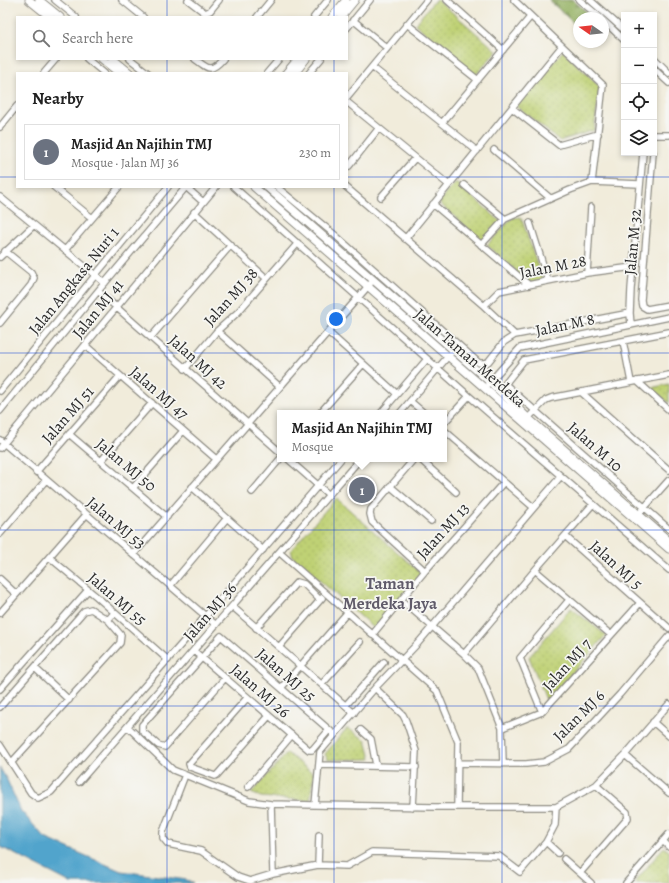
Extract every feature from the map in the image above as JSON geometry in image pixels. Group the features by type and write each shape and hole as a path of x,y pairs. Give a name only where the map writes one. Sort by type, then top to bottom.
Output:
{"main road":[{"path":"29,0 49,16"},
{"path":"39,0 59,16"},
{"path":"333,16 346,0"},
{"path":"342,16 354,0"},
{"path":"103,60 118,72"},
{"path":"114,60 129,72"},
{"path":"287,72 297,60"},
{"path":"295,72 305,60"},
{"name":"Jalan Taman Merdeka","path":"255,188 490,382 528,418 607,486 669,549"},
{"name":"Jalan Taman Merdeka","path":"269,188 448,357 636,517 669,541"}],"street":[{"path":"55,0 75,16"},
{"path":"122,0 142,16"},
{"path":"188,0 205,12 210,11 219,0"},
{"path":"258,16 271,0"},
{"path":"315,16 328,0"},
{"path":"348,27 370,0"},
{"path":"348,96 427,0"},
{"path":"447,0 503,50"},
{"path":"514,0 603,85 592,182"},
{"path":"579,0 594,12"},
{"path":"590,0 621,27"},
{"path":"346,11 387,48"},
{"path":"442,123 531,16"},
{"path":"407,24 478,80"},
{"path":"609,26 621,37"},
{"path":"405,239 562,46"},
{"path":"45,72 55,60"},
{"path":"88,60 103,72"},
{"path":"131,60 147,72"},
{"path":"196,60 205,67 213,68 216,67 222,60"},
{"path":"268,72 278,60"},
{"path":"310,72 320,60"},
{"path":"657,65 669,73"},
{"path":"372,67 477,151"},
{"path":"657,67 669,83"},
{"path":"348,103 448,185"},
{"path":"0,127 16,107"},
{"path":"512,108 560,145 598,134"},
{"path":"349,166 379,128"},
{"path":"657,134 669,135"},
{"path":"494,150 550,198"},
{"path":"631,325 630,313 633,267 643,156"},
{"name":"Jalan M 32","path":"653,156 641,300 642,306 647,308 669,305"},
{"path":"381,197 415,158"},
{"path":"481,245 505,219 550,198 592,182 639,184"},
{"path":"464,185 505,219"},
{"path":"55,188 92,218"},
{"path":"65,250 118,188"},
{"name":"Jalan Angkasa Nuri 1","path":"1,389 167,188"},
{"path":"0,411 98,291 185,188"},
{"path":"187,188 203,202"},
{"name":"Jalan MJ 41","path":"0,448 2,441 86,345 215,188"},
{"path":"235,188 469,396 669,570"},
{"path":"278,188 479,363 488,362 504,342 515,335 630,313"},
{"path":"347,188 484,306 515,335"},
{"path":"0,197 105,283"},
{"path":"433,204 528,285"},
{"path":"586,273 591,207"},
{"path":"194,212 266,278"},
{"path":"530,223 548,281"},
{"path":"0,257 34,225"},
{"name":"Jalan MJ 38","path":"185,369 217,331 238,312 298,243"},
{"path":"151,337 231,246"},
{"path":"0,322 34,278 31,272 5,251"},
{"name":"Jalan M 28","path":"484,306 499,292 586,273 633,267"},
{"path":"133,555 370,283"},
{"name":"Jalan MJ 42","path":"98,291 277,449"},
{"name":"Jalan M 8","path":"484,388 520,348 669,317"},
{"path":"217,331 280,386"},
{"path":"328,332 397,394"},
{"path":"669,332 623,341 634,381 669,410"},
{"name":"Jalan M 10","path":"623,341 524,360 505,384 669,529"},
{"name":"Jalan MJ 47","path":"86,345 216,459"},
{"path":"402,410 454,351"},
{"path":"384,410 427,359"},
{"path":"323,410 363,364"},
{"path":"528,418 546,400 669,375"},
{"name":"Jalan MJ 51","path":"36,472 120,376"},
{"path":"581,392 669,470"},
{"path":"447,420 469,396"},
{"path":"410,401 420,410"},
{"path":"102,461 152,403"},
{"path":"133,488 183,431"},
{"path":"447,433 533,507"},
{"name":"Jalan MJ 50","path":"69,434 166,517"},
{"name":"Jalan MJ 53","path":"2,441 86,515 216,625"},
{"path":"252,492 277,462"},
{"path":"291,462 329,495"},
{"path":"0,745 31,793 38,798 51,792 168,660 338,462"},
{"name":"Jalan MJ 36","path":"79,782 280,553 357,462"},
{"path":"411,462 371,509 370,514 372,522 425,571"},
{"path":"423,462 456,492"},
{"path":"315,805 320,752 375,688 402,661 432,627 560,476"},
{"path":"0,534 46,480"},
{"path":"636,517 669,480"},
{"name":"Jalan MJ 13","path":"372,635 425,571 504,482"},
{"path":"390,486 431,521"},
{"path":"192,488 263,550"},
{"path":"464,654 535,570 594,504"},
{"path":"0,613 86,515"},
{"path":"170,586 227,518"},
{"name":"Jalan MJ 5","path":"565,536 669,628"},
{"path":"280,553 372,635 438,691 458,742 457,807"},
{"name":"Jalan MJ 55","path":"49,557 168,660"},
{"path":"535,570 611,635"},
{"path":"0,579 16,594"},
{"path":"256,628 297,582 304,584 320,600"},
{"path":"0,689 88,590"},
{"path":"279,647 326,594"},
{"path":"401,600 464,654 478,668 502,728 503,764"},
{"path":"542,712 520,658 569,600"},
{"name":"Jalan MJ 7","path":"502,728 542,712 640,603"},
{"path":"233,607 354,713"},
{"path":"0,706 84,611 91,609 108,620 121,635 120,643 12,762"},
{"path":"108,620 114,613"},
{"path":"281,688 347,613"},
{"name":"Jalan MJ 25","path":"202,658 221,636 334,734"},
{"name":"Jalan MJ 6","path":"458,764 544,762 569,749 620,694 669,636"},
{"path":"322,684 360,642"},
{"name":"Jalan MJ 26","path":"194,651 309,750 312,750 329,730"},
{"path":"202,658 142,725 142,731 158,745 165,747 225,678"},
{"path":"346,705 384,662"},
{"path":"35,668 69,700"},
{"path":"375,688 403,715 416,751 413,807"},
{"path":"247,698 189,764 190,767 214,776 218,775 269,716"},
{"path":"128,727 173,770 249,801 271,804 413,807 556,807 596,785 625,755 669,704"},
{"path":"653,722 669,736"},
{"path":"361,730 371,739 376,765"},
{"path":"248,787 292,735"},
{"path":"625,755 669,793"},
{"path":"319,765 416,767"},
{"path":"185,775 162,832 163,838 168,844 201,851 244,879 250,881 273,874 318,865 347,866 372,852 499,856 520,872 546,842 555,825 556,807"},
{"path":"580,873 628,818 627,812 596,785"},
{"path":"271,804 273,874"},
{"path":"626,883 669,834"},
{"path":"318,865 319,835"},
{"path":"663,841 669,846"},
{"path":"546,842 558,853"},
{"path":"564,859 591,883"}],"green space":[{"path":"435,0 438,0 497,51 475,76 415,24"},
{"path":"549,0 573,0 587,12 573,12 573,22"},
{"path":"563,51 600,87 594,130 560,141 516,106"},
{"path":"456,182 501,222 483,242 438,202"},
{"path":"521,217 543,281 529,283 487,245 512,218"},
{"path":"669,384 669,403 651,388"},
{"path":"336,498 422,574 374,628 293,557 291,550"},
{"path":"571,608 606,635 547,702 529,657"},
{"path":"347,728 366,740 371,759 328,760 325,754"},
{"path":"287,753 314,774 310,801 261,797 251,793"},
{"path":"664,847 669,851 669,883 634,883"}],"water":[{"path":"0,768 21,811 45,838 121,871 187,880 193,883 71,883 1,847"}],"place":[{"name":"Masjid An Najihin TMJ","path":"362,490"}],"district":[{"name":"Taman Merdeka Jaya","path":"390,593"}]}
